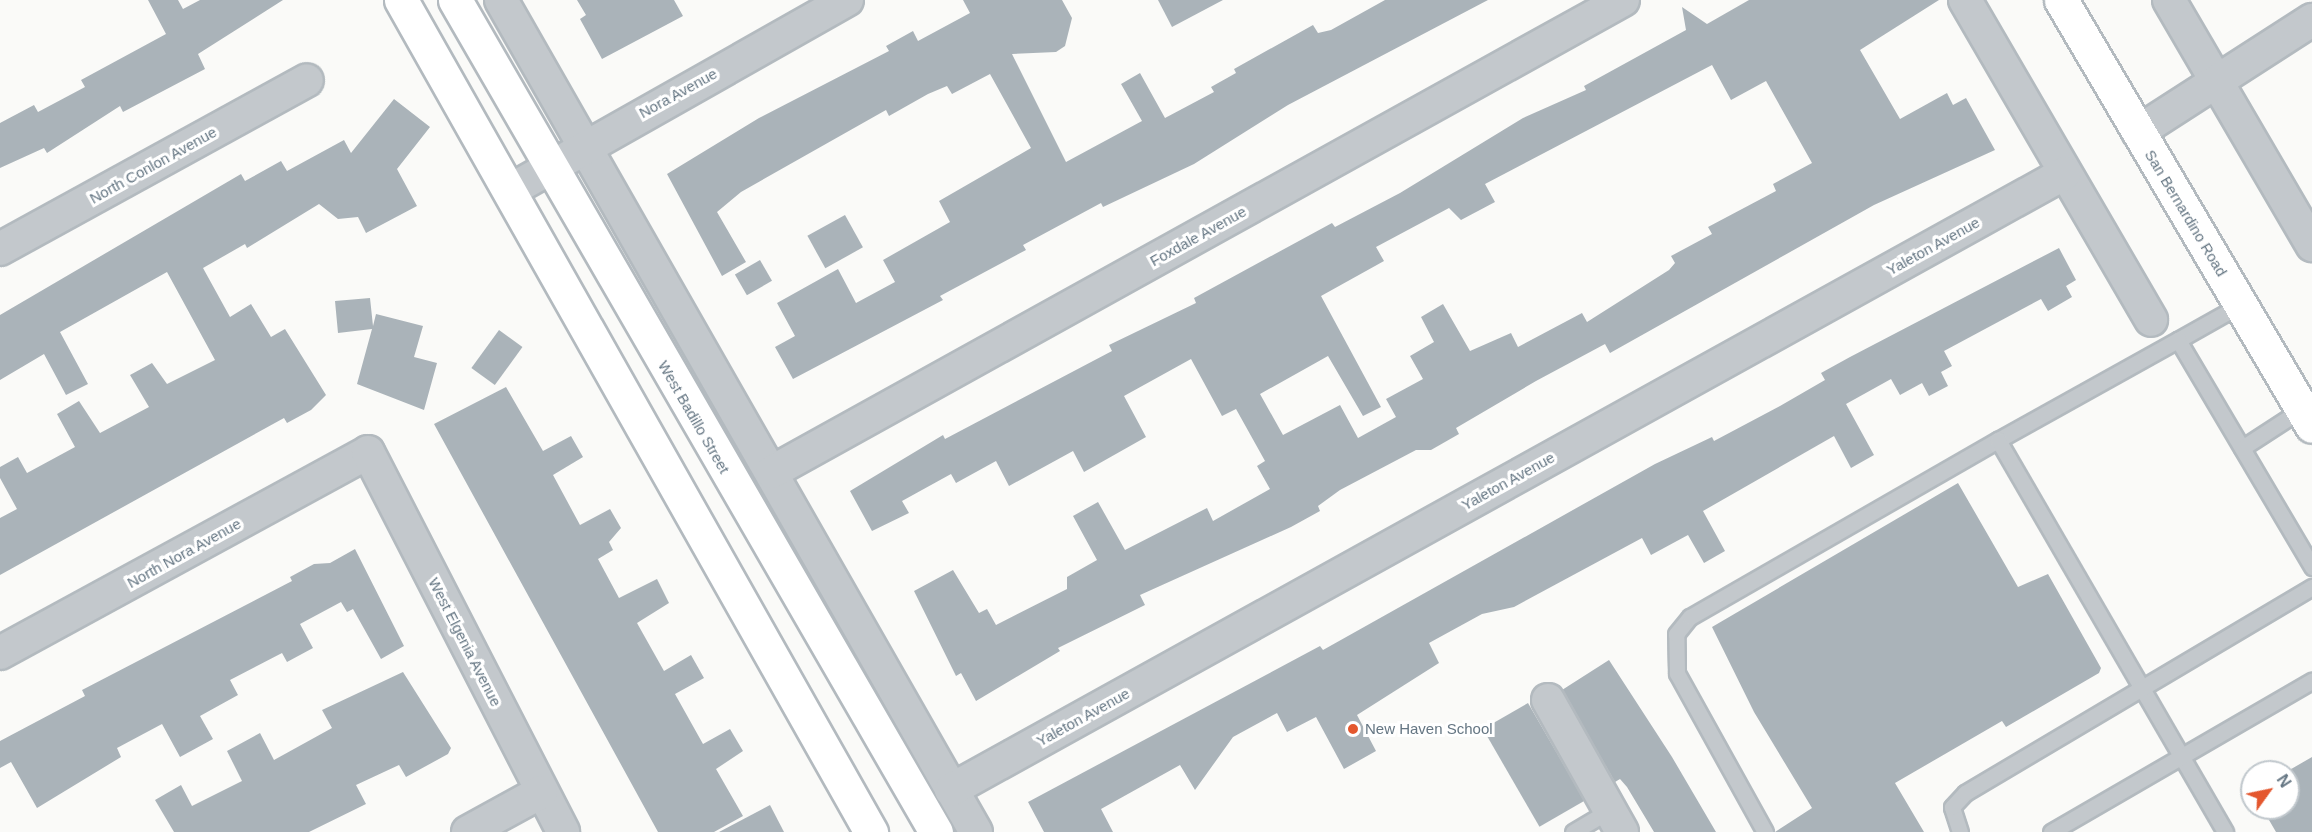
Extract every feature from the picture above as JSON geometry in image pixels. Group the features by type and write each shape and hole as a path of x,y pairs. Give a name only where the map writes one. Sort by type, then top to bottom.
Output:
{"main road":[{"path":"400,0 511,190 871,832"},
{"name":"West Badillo Street","path":"455,0 936,832"},
{"name":"San Bernardino Road","path":"2061,0 2307,417"}],"street":[{"path":"501,0 976,832"},
{"name":"Nora Avenue","path":"511,190 585,144 847,0"},
{"name":"Foxdale Avenue","path":"772,472 1623,0"},
{"path":"1965,0 2151,320"},
{"path":"2169,0 2312,245"},
{"path":"2138,132 2312,20"},
{"name":"North Conlon Avenue","path":"0,249 307,80"},
{"name":"Yaleton Avenue","path":"951,790 2065,173"},
{"name":"North Nora Avenue","path":"0,653 368,452"},
{"name":"West Elgenia Avenue","path":"368,452 563,832"},
{"path":"1548,700 1616,821"},
{"path":"468,832 541,792"}],"lane":[{"path":"1765,832 1677,673 1676,634 1690,617 1998,440 2240,305"},
{"path":"2178,340 2312,567"},
{"path":"2242,448 2307,417"},
{"path":"1998,440 2225,832"},
{"path":"1960,832 1952,807 1965,793 2312,587"},
{"path":"2051,832 2312,681"},
{"path":"1573,832 1616,821"}],"building":[{"path":"148,0 178,0 183,9 200,0 283,0 198,54 205,69 123,112 120,106 47,153 44,148 0,168 0,123 34,105 38,112 85,87 81,80 166,34"},
{"path":"577,0 674,0 683,16 602,59 580,19 586,15"},
{"path":"963,0 1062,0 1072,18 1065,46 1056,52 1012,54 1066,162 1142,121 1121,84 1140,73 1165,118 1214,92 1211,87 1236,73 1234,69 1313,25 1318,33 1331,30 1385,0 1488,0 1288,105 1194,164 1103,207 1101,203 1023,245 1026,250 940,296 943,300 793,379 775,347 795,336 777,303 838,269 856,303 895,282 883,260 950,222 939,201 1031,148 990,74 952,94 947,86 889,116 886,110 741,192 717,212 746,262 722,276 667,174 759,118 889,51 886,46 913,31 918,41 970,13"},
{"path":"1158,0 1223,0 1172,27"},
{"path":"1749,0 1939,0 1860,50 1900,119 1947,93 1953,105 1966,98 1995,150 1874,205 1610,353 1605,344 1456,428 1459,434 1431,450 1416,450 1340,490 1318,506 1320,511 1291,527 1140,595 1145,605 1058,648 1060,651 976,701 961,673 956,676 914,591 953,570 979,613 987,609 996,625 1067,589 1067,577 1097,560 1073,516 1098,502 1125,550 1207,508 1213,521 1270,489 1257,466 1265,461 1236,409 1222,416 1191,359 1124,396 1146,437 1084,472 1073,451 1009,486 996,461 956,483 951,474 902,501 909,513 872,531 850,491 943,435 945,439 1112,351 1109,345 1196,303 1194,298 1332,223 1335,227 1400,193 1523,118 1586,90 1584,86 1686,30 1682,7 1707,24","holes":["1712,65 1731,100 1766,81 1812,163 1773,184 1776,191 1708,227 1712,234 1671,256 1675,263 1669,270 1587,322 1582,313 1518,347 1511,333 1470,351 1443,304 1421,317 1434,342 1410,356 1423,379 1386,399 1396,417 1358,438 1340,405 1283,435 1260,394 1328,356 1363,416 1381,407 1321,296 1384,261 1376,247 1449,208 1461,220 1495,202 1485,184"]},
{"path":"394,99 430,127 397,169 417,206 366,233 358,217 338,219 319,204 247,248 245,244 203,268 230,317 251,304 271,337 285,329 326,395 311,410 287,423 284,418 0,575 0,518 17,509 0,478 0,467 18,457 27,473 75,447 57,414 79,401 100,433 149,407 130,375 152,363 167,384 215,360 167,272 60,332 88,384 66,395 44,354 0,380 0,315 241,174 245,181 281,161 287,171 344,140 351,153"},
{"path":"845,215 863,247 825,268 807,236"},
{"path":"2059,248 2076,280 2066,286 2072,297 2048,311 2041,299 1944,351 1952,366 1941,372 1948,386 1929,396 1922,383 1900,395 1891,379 1846,404 1874,455 1851,468 1834,436 1703,511 1725,551 1704,563 1688,535 1651,555 1642,538 1514,607 1482,614 1429,643 1439,663 1357,715 1376,751 1344,769 1316,717 1287,732 1277,713 1233,737 1195,790 1180,765 1101,809 1113,832 1044,832 1028,802 1320,646 1323,650 1655,464 1712,437 1714,441 1780,406 1825,380 1821,373"},
{"path":"760,260 772,281 747,295 735,274"},
{"path":"370,298 373,326 376,314 423,326 414,357 437,363 424,410 357,384 372,329 338,333 335,301"},
{"path":"499,330 522,347 495,385 471,368"},
{"path":"506,387 543,451 571,436 583,457 553,475 580,525 610,509 621,528 609,542 613,550 598,559 619,598 657,579 669,603 637,623 664,671 691,655 704,678 675,694 703,744 730,729 743,751 716,769 743,816 714,832 658,832 434,424"},
{"path":"1958,483 2018,587 2048,574 2101,668 2099,673 2006,727 2002,721 1895,783 1924,832 1775,832 1812,808 1754,712 1712,627"},
{"path":"355,549 404,646 381,659 353,609 347,612 341,602 300,624 313,648 287,662 282,653 230,680 238,695 200,716 213,739 180,757 162,724 117,748 121,757 37,808 11,762 0,768 0,741 85,696 82,690 292,581 290,577 314,564 330,563"},
{"path":"1609,660 1672,757 1716,832 1654,832 1627,787 1620,779 1615,782 1562,690"},
{"path":"403,672 451,748 448,754 406,777 399,765 356,785 366,804 309,832 174,832 155,800 181,785 192,806 242,781 227,751 260,733 274,760 332,728 322,710"},
{"path":"1528,703 1584,801 1539,827 1483,729"},
{"path":"2312,757 2312,832 2276,832 2269,820 2300,820 2300,764"},
{"path":"770,805 784,832 719,832"}],"place":[{"name":"New Haven School","path":"1353,729"}]}
